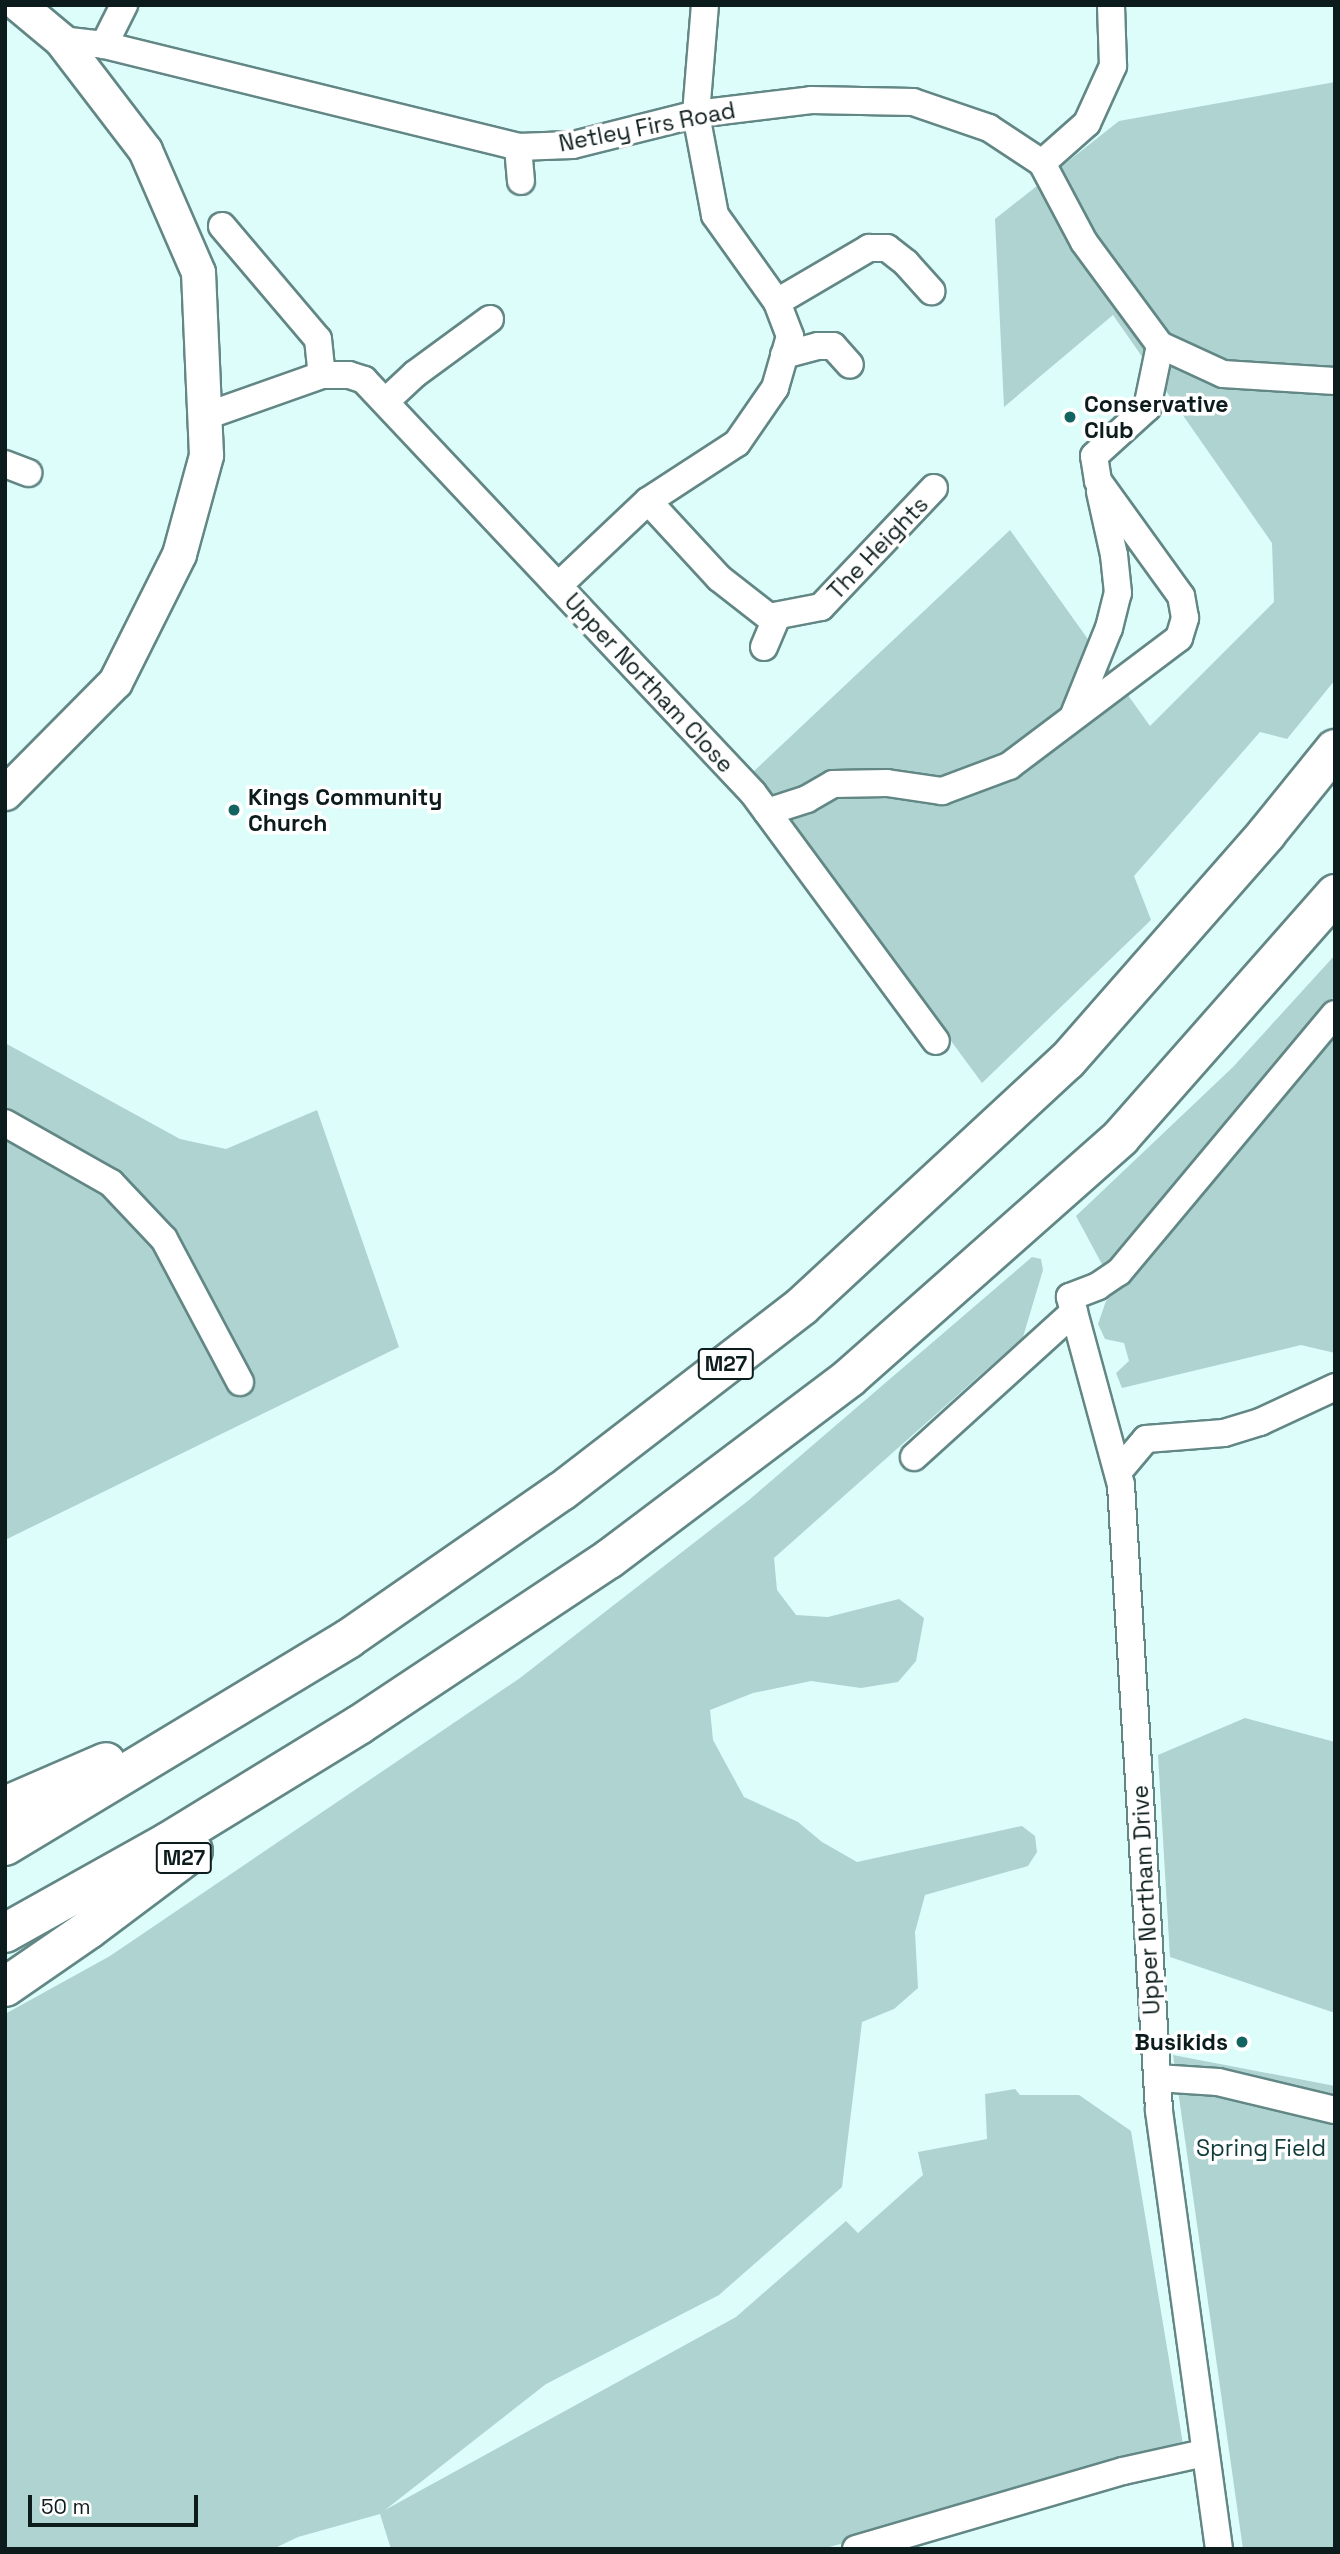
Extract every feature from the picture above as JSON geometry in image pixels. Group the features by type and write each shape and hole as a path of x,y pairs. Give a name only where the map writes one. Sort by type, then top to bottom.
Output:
{"highway":[{"name":"M27","path":"5,1846 348,1639 562,1491 802,1306 1067,1061 1267,833 1335,749"},
{"name":"M27","path":"5,1934 167,1842 359,1725 609,1559 849,1378 1121,1137 1335,894"},
{"name":"M27","path":"5,1806 255,1696"},
{"name":"M27","path":"5,1987 89,1929 359,1725"}],"main road":[{"path":"5,793 115,682 179,554 206,455 198,272 145,150 61,40 19,5"}],"street":[{"path":"103,45 124,5"},
{"path":"558,586 648,502 737,443 775,388 790,336 777,302 715,215 696,114 705,5"},
{"path":"1042,163 1087,123 1113,66 1111,5"},
{"name":"Netley Firs Road","path":"61,40 103,45 518,146 573,145 696,114 811,100 913,102 989,128 1042,163 1084,242 1160,345 1223,374 1335,380"},
{"path":"518,146 521,181"},
{"path":"222,226 318,339 322,375"},
{"path":"777,302 869,248 887,248 931,291"},
{"path":"385,402 415,374 490,319"},
{"path":"1072,719 1109,628 1118,593 1114,555 1094,456 1147,408 1160,345"},
{"path":"784,355 818,346 833,346 850,365"},
{"name":"Upper Northam Close","path":"206,416 322,375 349,375 364,380 753,793 936,1041"},
{"path":"767,812 807,799 833,784 887,783 942,791 1009,766 1179,638 1185,618 1181,596 1098,481"},
{"name":"The Heights","path":"777,616 821,607 934,488"},
{"path":"648,502 719,579 769,617 777,616 764,647"},
{"path":"914,1457 1072,1304 1119,1272 1335,1014"},
{"path":"5,1123 111,1183 164,1239 240,1382"},
{"name":"Upper Northam Drive","path":"1072,1304 1121,1485 1157,2078 1204,2453 1219,2549"},
{"path":"1118,1472 1146,1438 1224,1433 1260,1422 1335,1387"},
{"path":"1157,2078 1218,2082 1335,2110"},
{"path":"856,2549 1123,2471 1204,2453"}],"green space":[{"path":"1335,82 1335,680 1287,739 1260,732 1134,876 1151,920 982,1083 753,772 1010,530 1150,726 1274,602 1272,543 1113,315 1004,407 995,219 1119,121"},
{"path":"1335,955 1335,995 1119,1255 1104,1268 1076,1216 1233,1067"},
{"path":"1335,1025 1335,1353 1301,1345 1122,1388 1116,1373 1129,1361 1124,1343 1105,1339 1098,1324 1106,1301"},
{"path":"5,1043 180,1139 226,1149 317,1110 399,1347 5,1540"},
{"path":"1032,1257 1041,1259 1043,1270 1023,1337 774,1558 777,1590 796,1615 828,1617 899,1599 924,1618 916,1661 898,1682 861,1688 811,1681 753,1693 710,1710 713,1740 744,1797 798,1822 822,1842 857,1862 1022,1826 1035,1836 1037,1852 1028,1866 925,1895 915,1932 918,1988 894,2009 862,2022 842,2187 719,2295 546,2384 385,2510 736,2317 846,2221 858,2233 923,2175 918,2152 987,2139 985,2094 1015,2089 1020,2095 1079,2095 1131,2131 1184,2450 822,2549 391,2549 380,2514 298,2537 273,2549 5,2549 5,2014 110,1956 520,1678 749,1500"},
{"path":"1245,1718 1335,1742 1335,2013 1170,1957 1158,1755"},
{"name":"Spring Field","path":"1173,2055 1335,2086 1335,2549 1243,2549"}],"place":[{"name":"Conservative Club","path":"1070,417"},
{"name":"Kings Community Church","path":"234,810"},
{"name":"Busikids","path":"1242,2042"}]}
